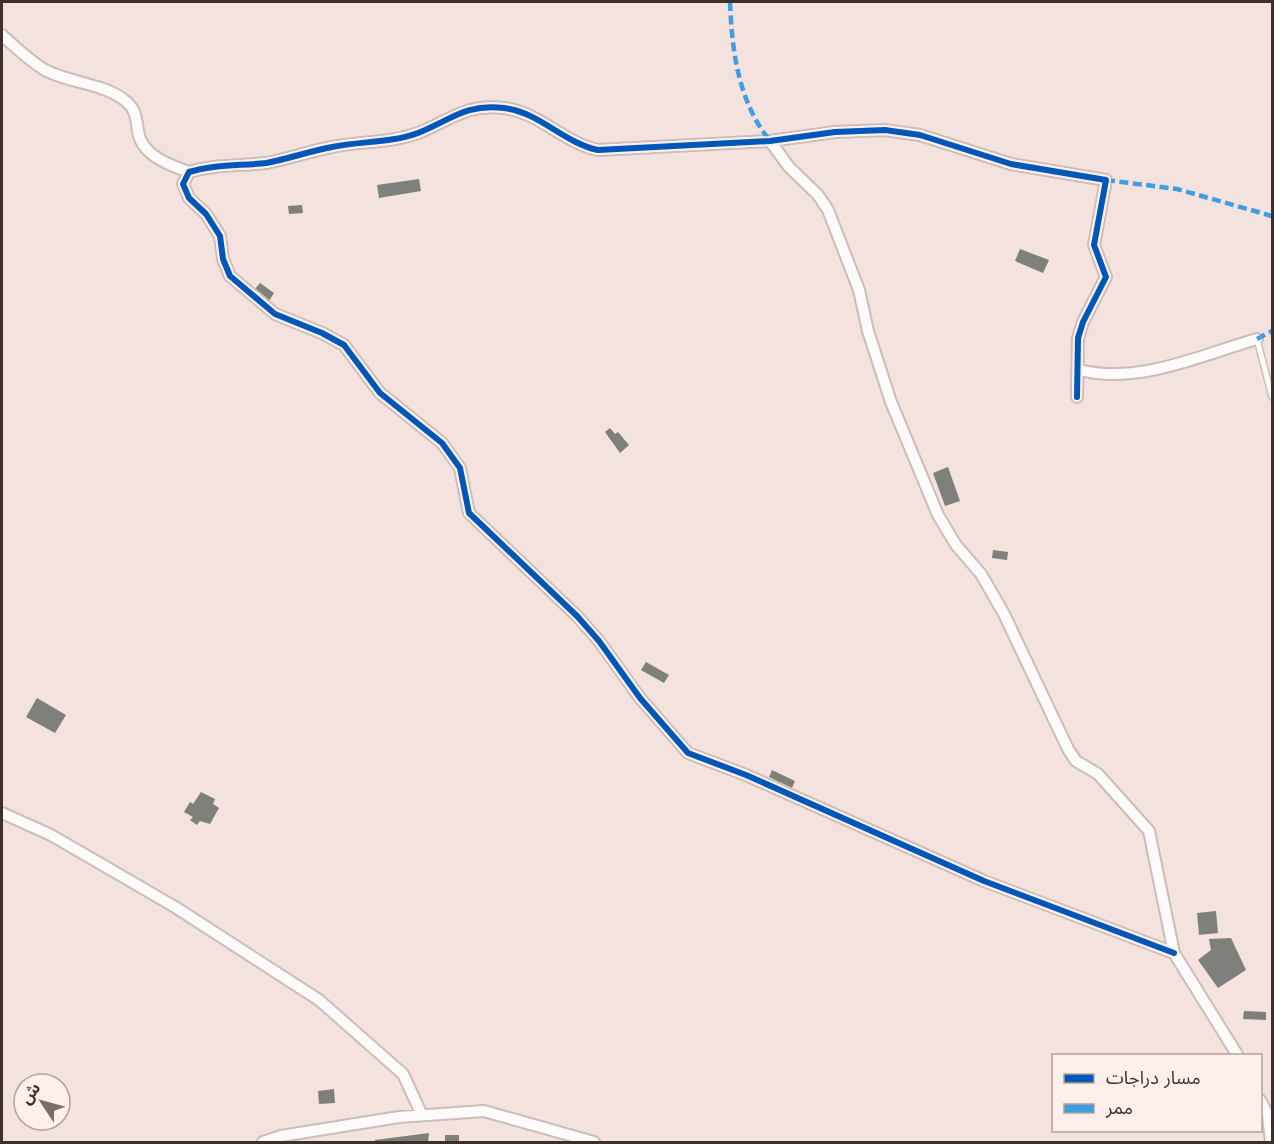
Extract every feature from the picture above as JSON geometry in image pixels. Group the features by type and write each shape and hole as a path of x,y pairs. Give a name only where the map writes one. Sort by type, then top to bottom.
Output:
{"street":[{"path":"2,35 46,70 92,85 124,99 137,115 138,133 149,152 166,164 189,172 215,165 264,163 333,147 394,139 432,127 451,115 486,107 519,110 585,147 598,150 770,141 844,131 885,130 920,135 1004,162 1106,180 1094,245 1106,277 1083,322 1078,338 1077,361 1080,370 1077,397"},
{"path":"770,141 789,167 818,195 828,210 859,290 868,331 891,402 946,531 976,567 992,594 1076,761 1098,774 1149,831 1174,953 1237,1054"},
{"path":"189,172 183,184 189,198 206,214 220,236 223,260 230,276 275,314 345,345 380,393 442,443 460,468 469,513 599,640 640,698 688,753 746,775 984,881 1174,953"},
{"path":"1080,370 1092,373 1142,373 1257,339"},
{"path":"2,813 51,835 175,907 319,1000 403,1074 422,1115"},
{"path":"1262,1104 1268,1115 1271,1143"},
{"path":"262,1143 302,1138 422,1115 484,1111 555,1137 594,1143"}],"lane":[{"path":"1257,339 1272,397"}],"building":[{"path":"419,179 421,191 379,198 377,185"},
{"path":"302,205 303,213 289,214 288,206"},
{"path":"1020,249 1049,260 1043,273 1015,261"},
{"path":"260,283 274,293 269,301 254,290"},
{"path":"610,428 615,434 618,432 629,445 620,453 605,432"},
{"path":"948,467 960,501 945,506 933,473"},
{"path":"993,550 1008,552 1007,560 992,558"},
{"path":"646,662 669,675 664,683 641,670"},
{"path":"37,698 66,715 55,733 26,717"},
{"path":"772,770 795,781 792,788 769,777"},
{"path":"201,792 215,799 213,804 219,808 210,824 200,821 197,825 190,820 193,817 184,812 190,802 193,804"},
{"path":"1216,911 1218,933 1199,935 1197,913"},
{"path":"1231,938 1246,970 1218,988 1198,960 1211,950 1209,939"},
{"path":"1244,1011 1266,1012 1266,1020 1243,1019"},
{"path":"334,1089 335,1103 319,1104 318,1091"},
{"path":"429,1133 428,1142 375,1142 375,1140"},
{"path":"445,1135 459,1135 459,1142 445,1142"}],"marked path":[{"path":"730,2 739,75 751,109 759,126 770,141"},
{"path":"1106,180 1177,189 1272,216"},
{"path":"1257,339 1272,331"}],"cycle path":[{"path":"1077,397 1078,338 1083,322 1106,277 1094,245 1106,180 1011,164 920,135 885,130 835,132 770,141 598,150 574,141 529,115 491,107 458,114 418,133 397,139 332,147 266,163 199,169 189,172 183,184 189,198 206,214 220,236 223,259 230,276 275,314 322,333 344,345 380,393 442,443 460,468 469,513 577,616 599,641 640,698 688,753 746,775 984,881 1174,953"}]}
